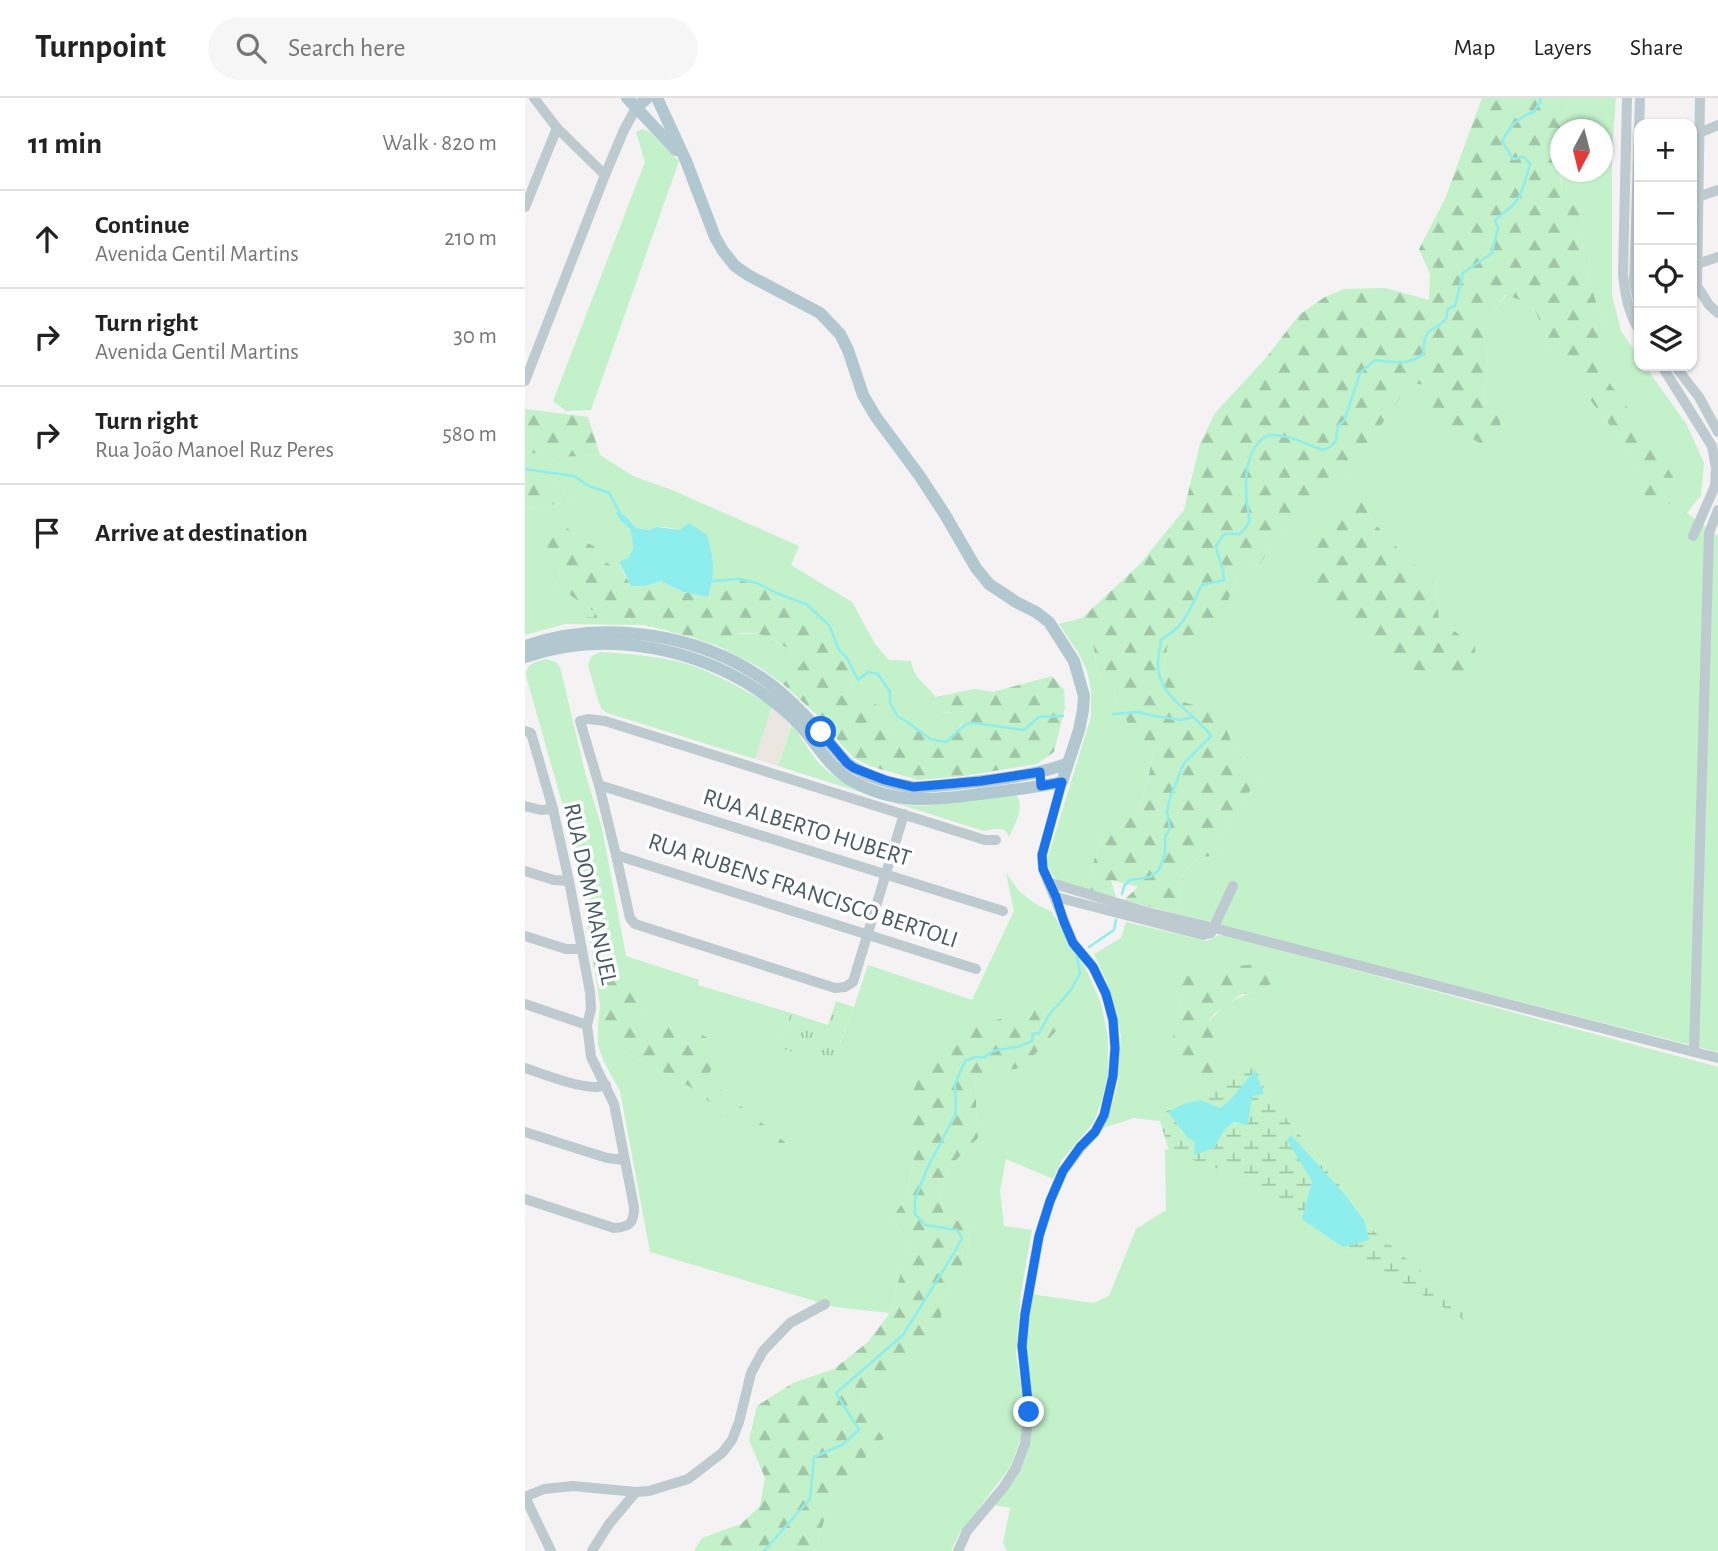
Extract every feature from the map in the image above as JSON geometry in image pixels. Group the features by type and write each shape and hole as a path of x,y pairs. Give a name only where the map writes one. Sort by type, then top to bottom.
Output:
{"main road":[{"path":"646,98 631,103 686,161"},
{"path":"525,657 566,641 643,647 677,653 710,664 738,677 769,697 794,719 837,769 853,781 904,798 936,800 1062,782 1079,730 1084,696 1074,662 1064,644 1049,622 989,584 976,568 932,494 876,417 863,395 848,350 829,321 811,308 748,275 735,266 723,251 657,98"},
{"path":"525,646 610,632 647,635 710,651 745,668 772,686 802,712 847,763 865,773 913,787 1040,772 1068,764"}],"street":[{"path":"534,98 557,128 605,175"},
{"path":"1627,98 1623,274 1625,297 1634,322"},
{"path":"1635,245 1640,98"},
{"path":"1700,98 1697,264 1718,257"},
{"path":"525,381 624,130 631,103"},
{"path":"1699,132 1718,125"},
{"path":"525,207 528,186 557,128"},
{"path":"1698,197 1718,190"},
{"path":"1697,286 1709,305 1718,313"},
{"path":"1665,371 1712,446 1716,468 1715,486 1693,536 1713,531"},
{"path":"1679,371 1699,397 1718,432"},
{"path":"1694,1052 1713,531 1718,510"},
{"path":"904,814 853,982 845,987 835,988 635,924 627,912 617,855 580,722 588,719 605,720 904,814 985,840 996,840"},
{"name":"RUA DOM MANUEL","path":"525,1199 614,1228 630,1224 634,1217 614,1104 591,1057 587,1025 591,1009 569,881 553,809 528,732"},
{"path":"1040,772 1041,786"},
{"path":"958,1551 967,1531 1016,1468 1025,1444 1029,1412 1022,1346 1039,1236 1063,1171 1095,1132 1104,1115 1113,1076 1114,1030 1106,994 1093,967 1073,943 1043,869 1042,855 1062,782"},
{"name":"RUA ALBERTO HUBERT","path":"599,785 1003,912"},
{"path":"525,806 541,810 553,809"},
{"name":"RUA RUBENS FRANCISCO BERTOLI","path":"617,855 976,968"},
{"path":"525,872 569,881"},
{"path":"1048,882 1147,912 1718,1058"},
{"path":"1056,897 1203,936 1211,933 1234,886"},
{"path":"525,936 566,949 582,949"},
{"path":"525,1004 587,1025"},
{"path":"525,1068 584,1086 606,1085"},
{"path":"525,1132 607,1158 624,1160"},
{"path":"551,1551 525,1497 544,1489 573,1486 649,1491 688,1479 722,1453 732,1440 751,1373 763,1351 790,1323 825,1304"},
{"path":"592,1551 609,1524 636,1492"}],"shaded area":[{"path":"772,706 791,724 778,766 755,759"}],"green space":[{"path":"1482,98 1566,98 1565,119 1550,119 1550,182 1561,182 1561,194 1580,205 1585,265 1602,322 1597,366 1675,480 1670,504 1647,501 1613,429 1555,355 1532,304 1505,295 1483,327 1488,365 1483,397 1499,418 1505,442 1485,446 1457,430 1427,405 1426,385 1411,383 1342,480 1282,531 1260,564 1238,573 1217,631 1169,639 1161,681 1179,670 1191,674 1194,685 1180,701 1220,713 1235,751 1259,777 1227,826 1217,856 1199,857 1184,872 1177,914 1124,900 1138,887 1111,880 1116,898 1085,889 1107,819 1138,812 1154,747 1132,731 1117,702 1114,688 1099,678 1093,644 1082,618 1139,565 1184,510 1200,444 1215,413 1265,359 1299,315 1325,297 1344,289 1385,288 1429,300 1430,274 1419,249 1445,199"},
{"path":"1566,98 1616,98 1613,137 1613,119 1565,119"},
{"path":"643,129 651,133 679,161 591,410 566,411 553,401 645,162 636,132"},
{"path":"1562,182 1612,182 1612,295 1621,331 1634,350 1634,371 1649,371 1687,425 1704,463 1701,495 1687,513 1718,536 1718,1052 1177,914 1184,872 1199,857 1217,856 1227,826 1259,777 1235,751 1219,713 1179,701 1161,682 1169,639 1217,630 1238,573 1260,564 1282,531 1342,480 1411,383 1426,384 1499,418 1483,397 1488,365 1483,326 1506,295 1532,304 1555,355 1613,429 1647,501 1634,417 1596,366 1602,322 1585,265 1580,205 1561,194","holes":["1363,502 1374,523 1435,584 1439,620 1475,646 1408,669 1342,611"]},
{"path":"525,409 588,417 600,455 563,457 525,452"},
{"path":"525,452 563,457 600,455 633,476 672,490 799,546 791,565 852,602 875,644 889,660 911,661 917,677 935,697 937,713 967,711 970,719 944,740 930,739 912,729 893,736 879,725 876,704 860,698 851,690 854,674 850,664 834,658 824,632 812,614 781,597 742,581 723,586 708,597 713,566 707,535 665,527 649,530 636,528 620,513 621,521 630,529 635,548 628,558 619,563 624,574 601,559 594,546 579,539 559,520 547,559 560,571 558,587 595,612 594,617 562,618 565,624 525,635 525,508 571,502 557,480 525,473"},
{"path":"525,473 557,480 571,502 525,508"},
{"path":"1363,502 1374,523 1435,584 1439,620 1475,646 1475,675 1452,676 1408,669 1342,611 1320,607 1308,588 1315,524 1340,504"},
{"path":"559,520 579,539 594,546 601,559 624,574 631,586 645,586 661,581 683,592 708,597 723,586 742,581 769,591 812,613 828,636 834,658 850,664 854,674 851,690 860,698 876,704 879,724 893,736 912,729 924,730 930,739 945,739 970,719 967,711 937,713 935,697 975,689 993,692 1052,676 1064,690 1065,707 1054,752 1037,764 964,776 918,780 870,766 854,758 827,724 783,684 804,661 765,636 737,634 718,646 645,625 565,624 561,618 594,617 595,612 558,587 560,571 547,559 537,542 540,531"},
{"path":"1082,618 1092,641 1099,678 1114,688 1117,702 1132,731 1154,747 1138,812 1107,819 1085,889 1055,878 1048,868 1047,860 1091,717 1091,689 1087,671 1059,624"},
{"path":"736,634 763,634 805,661 783,684 759,667 718,646"},
{"path":"600,652 655,657 687,664 720,677 772,706 755,759 607,713 599,703 588,665 592,656"},
{"path":"546,659 556,662 560,667 586,776 602,828 626,956 699,980 698,985 791,1013 780,1048 840,1043 868,965 972,1000 1014,911 1006,873 1019,891 1052,912 1086,969 1101,1003 1108,1038 1108,1074 1102,1100 1094,1122 1062,1160 1053,1179 1006,1159 1000,1191 1004,1226 1032,1230 1021,1293 1016,1353 1022,1392 1022,1435 1011,1466 959,1534 951,1551 826,1551 818,1543 835,1479 857,1483 866,1456 884,1438 864,1414 861,1393 941,1340 941,1306 948,1286 967,1257 970,1224 944,1217 940,1194 951,1165 978,1138 975,1083 986,1071 1016,1069 1028,1022 1019,1028 917,1145 905,1199 893,1217 907,1249 890,1313 835,1307 650,1252 620,1091 598,1045 598,1026 615,1048 692,1088 771,1151 798,1153 707,1078 722,1045 653,1031 642,1019 638,1003 620,977 604,976 592,953 573,841 526,676 530,666"},
{"path":"792,724 820,764 854,788 872,796 778,766"},
{"path":"1009,794 1017,796 1020,806 1009,837 1002,829 984,831 892,802 923,806"},
{"path":"1126,922 1207,941 1218,935 1227,936 1718,1067 1718,1551 1007,1551 1003,1543 1010,1508 995,1505 1020,1470 1030,1443 1032,1415 1027,1335 1031,1294 1093,1303 1109,1296 1136,1229 1166,1210 1165,1149 1232,1174 1270,1193 1298,1209 1343,1249 1381,1269 1385,1242 1369,1227 1347,1194 1286,1118 1268,1101 1257,1067 1163,1113 1160,1121 1134,1118 1103,1128 1118,1083 1121,1035 1107,982 1094,954 1121,938","holes":["1200,976 1256,992 1230,1002 1214,1016 1209,1022 1215,1038 1184,1017 1174,981"]},
{"path":"592,953 604,976 620,977 638,1003 642,1019 653,1031 662,1021 674,1020 723,1046 707,1078 798,1153 794,1163 771,1151 692,1088 615,1048 598,1026 600,1005"},
{"path":"1265,963 1273,966 1276,975 1271,984 1256,992 1240,995 1214,1014 1209,1021 1215,1038 1218,1070 1199,1080 1182,1068 1172,1044 1175,1026 1184,1017 1174,981 1182,976 1200,976 1203,970"},
{"path":"836,1001 854,1007 831,1064 780,1048 791,1013 828,1025"},
{"path":"1040,1001 1057,1030 1034,1055 1016,1069 986,1071 975,1083 978,1138 951,1165 940,1194 944,1217 970,1224 967,1258 948,1286 941,1306 941,1340 861,1393 864,1414 884,1438 866,1456 857,1484 835,1480 818,1543 826,1551 694,1551 702,1538 741,1524 760,1506 765,1478 749,1440 757,1406 793,1383 834,1369 868,1342 890,1313 907,1249 893,1217 905,1199 917,1145 902,1120 924,1064 960,1035 983,1023 1013,1016 1019,1028 1028,1022"},
{"path":"1257,1066 1268,1101 1286,1118 1347,1194 1369,1227 1462,1306 1464,1320 1300,1221 1298,1209 1232,1174 1169,1151 1160,1121 1163,1113","holes":["1256,1071 1252,1096 1236,1122 1225,1129 1214,1148 1194,1154 1195,1142 1169,1112 1220,1108","1312,1181 1340,1190 1364,1220 1303,1219"]}],"water":[{"path":"615,512 624,516 636,528 680,530 689,523 707,535 713,566 708,597 683,592 661,581 645,586 631,586 619,562 628,558 634,548 630,529"},
{"path":"1255,1070 1264,1094 1252,1096 1248,1125 1235,1122 1225,1129 1214,1148 1194,1155 1195,1142 1188,1138 1168,1112 1183,1104 1200,1100 1220,1108"},
{"path":"1291,1135 1347,1197 1364,1220 1369,1240 1343,1247 1302,1219 1312,1181 1287,1140"}],"waterway":[{"path":"1122,894 1124,886 1130,880 1150,877 1159,870 1165,854 1165,837 1170,829 1167,811 1170,798 1184,763 1211,736 1166,689 1158,668 1161,640 1183,621 1202,585 1224,580 1216,546 1224,534 1239,534 1248,523 1246,480 1254,449 1263,438 1272,435 1292,438 1324,450 1329,448 1335,441 1338,426 1344,421 1360,373 1375,360 1406,362 1423,354 1425,338 1429,331 1446,319 1448,309 1455,306 1463,273 1492,253 1498,228 1495,221 1512,206 1521,192 1530,164 1524,157 1513,159 1502,141 1515,123 1534,112 1540,98"},
{"path":"525,469 574,476 589,486 609,493 620,513"},
{"path":"713,581 739,579 757,583 806,604 829,625 839,650 847,658 858,680 868,672 878,674 890,692 890,703 898,717 930,739 946,742 966,724 1024,730 1039,717 1063,716"},
{"path":"1113,714 1138,712 1181,720 1193,717"},
{"path":"1089,947 1114,930 1116,920"},
{"path":"764,1551 810,1499 814,1457 842,1445 859,1430 836,1393 903,1335 962,1238 957,1230 925,1225 915,1214 915,1199 956,1113 955,1084 965,1061 1032,1041 1033,1034 1039,1033 1049,1015 1071,990 1080,973 1077,957"}],"route":[{"path":"821,732 854,768 913,787 1040,772 1041,786 1062,782 1042,855 1043,869 1073,943 1101,981 1113,1020 1115,1048 1113,1076 1104,1115 1095,1132 1063,1171 1039,1236 1022,1346 1029,1412"}]}
